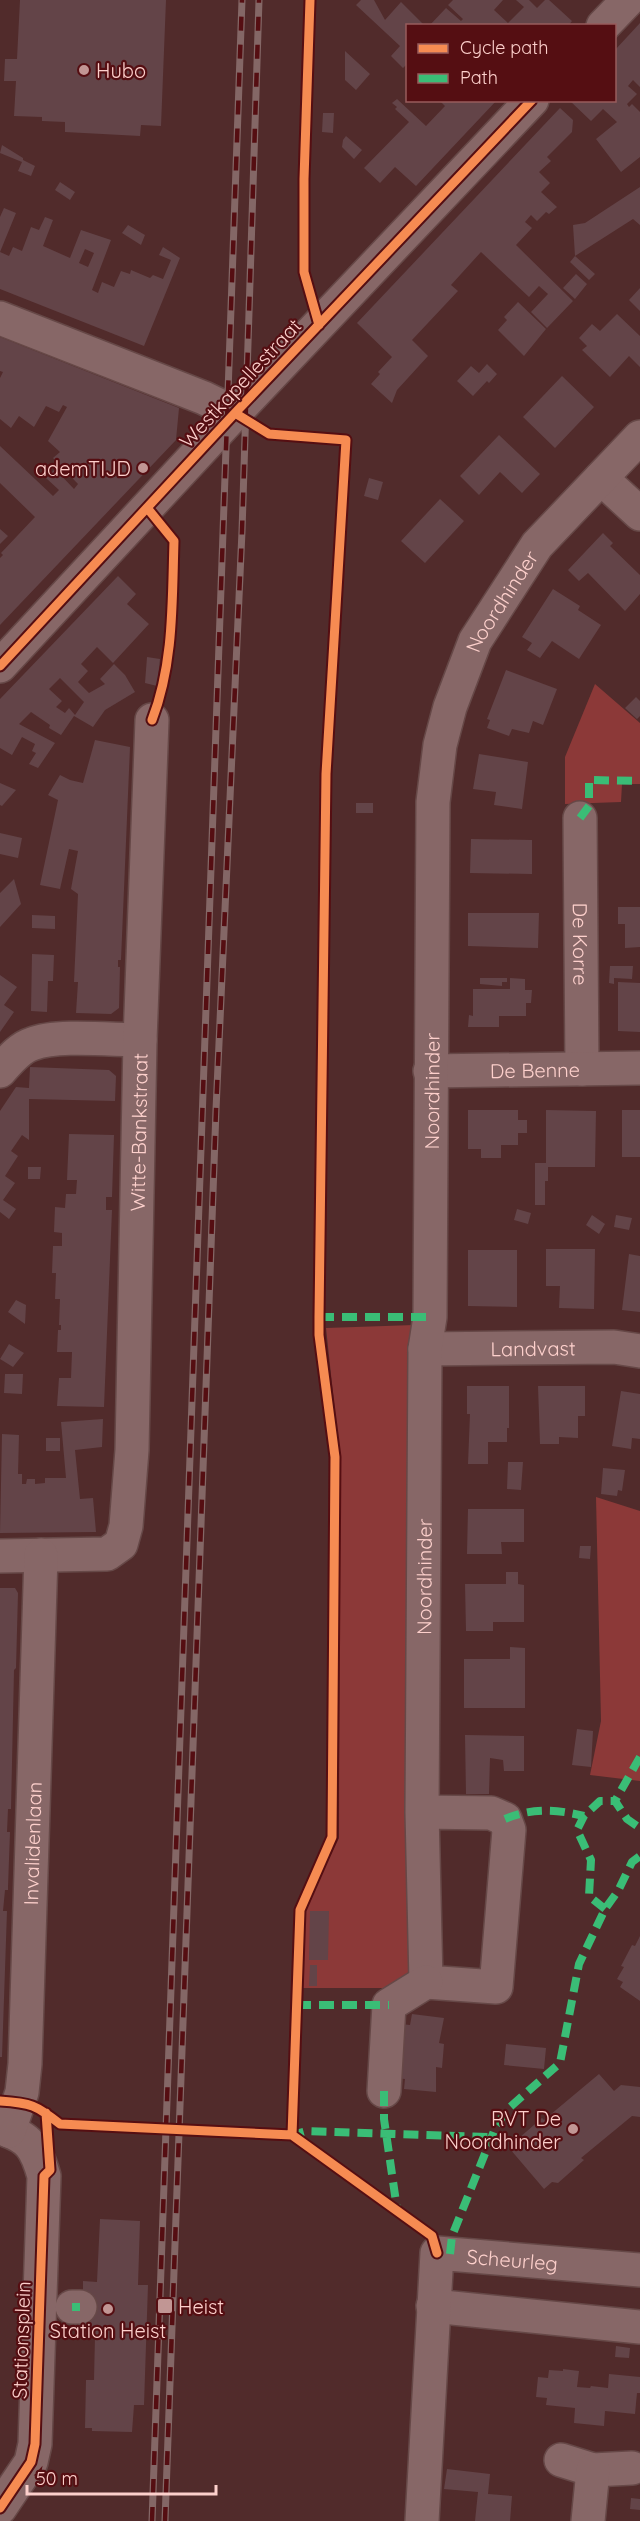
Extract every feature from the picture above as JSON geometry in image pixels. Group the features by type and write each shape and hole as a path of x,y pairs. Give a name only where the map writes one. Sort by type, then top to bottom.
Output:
{"street":[{"path":"605,24 628,0"},
{"name":"Westkapellestraat","path":"0,666 235,413 530,102"},
{"path":"0,318 204,398 235,413"},
{"name":"Noordhinder","path":"426,1982 422,1812 425,1348 430,1317 433,802 440,745 450,708 475,642 509,586 537,545 640,437"},
{"path":"601,478 640,514"},
{"name":"Witte-Bankstraat","path":"41,1555 107,1554 121,1544 126,1526 132,1450 140,1040 152,720"},
{"name":"De Korre","path":"580,818 582,1069"},
{"path":"0,1071 11,1058 31,1044 49,1040 140,1040"},
{"name":"De Benne","path":"430,1071 640,1068"},
{"name":"Landvast","path":"425,1348 614,1347 640,1351"},
{"path":"0,1556 41,1555"},
{"name":"Invalidenlaan","path":"4,2129 22,2092 25,2064 41,1555"},
{"path":"384,2091 389,2005 426,1982 496,1987 509,1830 505,1819 491,1813 422,1812"},
{"name":"Stationsplein","path":"4,2129 31,2144 37,2152 44,2176 35,2444 31,2462 6,2493"},
{"name":"Scheurleg","path":"422,2521 437,2253 640,2270"},
{"path":"433,2306 640,2327"},
{"path":"561,2460 593,2470 632,2468"},
{"path":"588,2521 593,2470"}],"shaded area":[{"path":"595,684 640,723 640,784 622,784 621,802 565,804 565,757"},
{"path":"414,1325 411,1981 400,1988 303,1988 304,1911 339,1838 340,1458 326,1328"},
{"path":"596,1497 640,1511 640,1781 590,1775 601,1721"}],"building":[{"name":"Hubo","path":"20,0 166,0 161,126 141,125 140,136 65,132 65,122 42,121 42,117 14,116 16,81 4,81 5,59 17,59"},
{"path":"361,0 374,0 385,20 401,2 423,24 406,24 406,65 403,68 391,56 400,46 356,5"},
{"path":"453,0 503,0 494,10 508,23 524,7 516,0 529,0 537,8 545,0 549,0 572,21 570,24 431,24 446,8 461,21 463,19 448,5"},
{"path":"640,23 640,87 633,80 628,86 637,94 627,104 629,107 632,104 640,112 640,157 621,172 596,139 617,122 603,109 591,121 571,102 616,102 616,49"},
{"path":"345,51 370,74 356,90 345,80"},
{"path":"397,99 426,126 445,106 441,102 495,102 416,186 395,167 380,183 364,168 409,122 392,103"},
{"path":"560,108 573,120 572,132 547,157 551,161 539,172 550,183 541,192 557,207 549,214 546,212 537,221 531,215 525,222 532,228 516,245 573,301 547,328 531,312 548,294 539,286 529,297 481,252 451,285 458,291 412,340 428,356 397,390 392,403 371,384 380,374 378,372 392,357 357,323"},
{"path":"323,113 334,113 333,133 322,132"},
{"path":"346,136 362,150 354,159 342,147"},
{"path":"2,145 35,166 31,176 18,171 22,162 0,153"},
{"path":"60,182 75,192 70,200 55,190"},
{"path":"640,187 640,225 633,219 575,256 573,225 585,223"},
{"path":"4,208 16,213 0,252 0,217"},
{"path":"45,217 53,220 43,246 70,258 81,230 111,240 92,290 98,293 102,282 114,287 121,271 130,274 131,270 150,278 153,275 163,279 171,260 159,255 163,247 180,258 144,346 0,289 0,252 9,256 13,247 22,251 31,227 39,230","holes":["85,249 94,253 88,267 79,263"]},
{"path":"128,225 145,235 141,245 122,233"},
{"path":"575,256 595,274 589,280 570,262"},
{"path":"576,274 587,284 575,299 563,288"},
{"path":"640,288 640,311 629,300"},
{"path":"518,302 546,329 524,356 498,330 507,320 504,317"},
{"path":"617,314 640,336 640,367 629,356 610,377 582,350 587,346 579,338 592,324 600,331"},
{"path":"0,337 179,408 176,440 0,625 0,558 3,555 1,553 35,517 0,483 0,446 53,496 59,490 46,478 55,469 74,489 78,484 53,458 60,452 48,441 67,407 63,405 59,412 46,406 34,427 19,416 11,428 0,419 0,378 3,372 0,371"},
{"path":"487,364 497,374 473,396 457,381 471,366 479,373"},
{"path":"562,376 594,407 555,448 523,417"},
{"path":"499,435 540,474 522,493 500,472 479,495 460,476"},
{"path":"369,478 383,482 378,500 364,496"},
{"path":"440,499 464,521 425,563 401,541"},
{"path":"0,529 8,536 0,544"},
{"path":"603,533 613,543 610,546 640,575 640,594 625,611 588,573 579,581 568,570"},
{"path":"118,576 136,594 127,604 149,624 113,663 97,647 81,664 88,671 78,682 89,693 105,684 100,679 114,664 125,675 135,692 105,710 93,727 74,716 61,735 31,712 19,724 55,743 38,768 29,764 36,753 32,751 35,744 22,737 12,755 0,748 0,699","holes":["60,678 84,702 75,715 69,708 65,713 56,707 62,701 49,689"]},
{"path":"553,589 580,606 578,610 601,625 579,659 552,641 540,658 527,650 532,643 522,637"},
{"path":"147,657 160,659 157,686 145,683"},
{"path":"506,670 557,689 543,725 533,721 529,733 512,729 509,736 487,728 490,720 487,719"},
{"path":"636,697 640,701 640,716 637,719 625,708"},
{"path":"95,740 130,747 121,960 118,960 118,967 120,967 119,1008 111,1014 76,1013 78,982 74,982 78,894 71,889 78,851 69,849 60,889 40,885 58,800 48,795 60,775 83,783"},
{"path":"479,754 528,762 522,809 494,805 496,792 473,789"},
{"path":"0,783 16,790 2,806 0,805"},
{"path":"356,803 373,803 373,813 356,813"},
{"path":"0,833 22,838 18,858 0,854"},
{"path":"471,839 532,840 532,874 470,873"},
{"path":"14,879 21,904 0,927 0,893"},
{"path":"618,907 640,907 640,947 625,948 625,924 618,924"},
{"path":"468,913 539,913 538,948 468,946"},
{"path":"32,915 55,916 55,929 32,928"},
{"path":"32,954 54,955 53,981 48,981 47,1012 31,1011"},
{"path":"610,966 633,966 632,979 614,978 614,984 609,983"},
{"path":"0,975 17,987 4,1005 14,1012 0,1032"},
{"path":"480,978 507,978 507,982 502,982 502,986 480,984"},
{"path":"510,978 525,979 525,990 532,990 531,1003 526,1003 526,1016 499,1016 499,1027 468,1027 469,1015 473,1016 473,989 510,989"},
{"path":"618,982 640,983 640,1032 618,1031"},
{"path":"30,1067 109,1070 116,1076 115,1101 29,1099 29,1140 22,1135 11,1151 18,1156 5,1176 15,1183 3,1200 16,1209 9,1219 0,1212 0,1111 16,1087 29,1088"},
{"path":"468,1110 518,1110 518,1120 527,1120 527,1133 518,1133 518,1145 501,1145 501,1158 481,1158 481,1149 468,1149"},
{"path":"546,1110 596,1111 595,1167 548,1167 548,1181 545,1181 545,1205 535,1205 535,1163 546,1163"},
{"path":"622,1110 640,1110 640,1157 622,1157"},
{"path":"69,1134 114,1135 112,1197 106,1197 106,1210 112,1210 104,1407 57,1406 59,1378 71,1378 72,1352 57,1352 58,1330 61,1330 61,1325 59,1325 60,1299 55,1299 56,1273 52,1273 53,1246 62,1246 62,1233 54,1232 55,1207 65,1208 66,1194 76,1194 77,1180 67,1180"},
{"path":"28,1167 41,1167 40,1179 28,1179"},
{"path":"517,1209 531,1213 528,1224 514,1220"},
{"path":"592,1215 605,1224 599,1234 586,1225"},
{"path":"616,1215 632,1218 629,1230 614,1227"},
{"path":"546,1249 595,1249 594,1309 559,1308 560,1286 546,1286"},
{"path":"468,1250 517,1250 517,1307 468,1306"},
{"path":"629,1254 640,1256 640,1312 622,1310"},
{"path":"16,1300 26,1305 25,1324 8,1312"},
{"path":"9,1344 24,1353 13,1367 0,1359"},
{"path":"5,1374 23,1374 22,1394 4,1393"},
{"path":"467,1386 509,1386 507,1442 488,1442 488,1464 468,1464 470,1414 467,1414"},
{"path":"538,1386 585,1386 585,1416 578,1416 578,1438 559,1437 559,1444 540,1444"},
{"path":"621,1391 640,1394 640,1439 632,1438 631,1449 612,1446"},
{"path":"103,1419 102,1447 75,1450 80,1499 93,1498 96,1532 0,1533 2,1434 19,1435 18,1474 22,1474 22,1484 26,1484 27,1479 35,1479 35,1484 45,1483 45,1478 66,1478 61,1422"},
{"path":"46,1438 60,1438 60,1451 46,1451"},
{"path":"508,1462 523,1462 521,1490 507,1489"},
{"path":"603,1468 625,1470 622,1491 618,1490 617,1496 601,1494"},
{"path":"468,1509 524,1509 524,1542 501,1542 502,1554 467,1554"},
{"path":"580,1546 591,1546 590,1559 579,1558"},
{"path":"506,1572 518,1572 518,1584 524,1585 524,1622 493,1622 493,1631 466,1631 465,1584 506,1584"},
{"path":"0,1588 15,1588 18,1593 11,1809 8,1809 7,1832 10,1832 8,1890 5,1890 3,1911 7,1911 2,2057 0,2057"},
{"path":"510,1647 525,1648 525,1708 464,1708 464,1659 510,1659"},
{"path":"577,1729 593,1731 591,1767 572,1765"},
{"path":"465,1735 524,1736 524,1771 504,1771 503,1760 490,1758 489,1794 466,1794"},
{"path":"310,1911 329,1911 328,1960 309,1960"},
{"path":"640,1936 640,2001 620,1987 623,1982 617,1979 632,1945 635,1946"},
{"path":"310,1965 317,1965 317,1986 309,1986"},
{"path":"412,2014 444,2018 439,2043 444,2044 442,2068 436,2067 436,2092 404,2089 405,2079 395,2078 401,2024 410,2025"},
{"path":"506,2044 546,2048 544,2069 504,2065"},
{"name":"RVT De Noordhinder","path":"599,2074 614,2091 621,2085 640,2087 640,2117 632,2116 581,2158 584,2160 558,2183 552,2182 544,2189 510,2149 542,2118 544,2120"},
{"name":"Station Heist","path":"100,2219 140,2221 138,2285 148,2285 144,2405 134,2405 132,2432 92,2431 92,2428 85,2428 86,2380 94,2380 95,2336 81,2335 81,2326 74,2326 75,2291 83,2291 83,2281 97,2282"},
{"path":"616,2346 630,2348 629,2358 615,2357"},
{"path":"563,2369 579,2371 577,2387 608,2388 609,2374 640,2377 640,2393 637,2393 635,2414 605,2411 604,2426 574,2423 575,2408 546,2405 547,2398 536,2397 538,2377 548,2378 549,2370 563,2371"},
{"path":"447,2469 490,2474 488,2494 512,2496 510,2521 475,2521 478,2492 444,2489"},
{"path":"631,2498 640,2499 640,2510 630,2509"}],"railway":[{"path":"152,2521 242,0"},
{"path":"165,2521 216,1110 242,531 259,0"}],"marked path":[{"path":"580,818 589,806 589,780 640,781"},
{"path":"319,1317 430,1317"},
{"path":"640,1757 615,1801 627,1819 640,1828"},
{"path":"605,1909 589,1896 591,1860 577,1830 584,1816 600,1801 615,1801"},
{"path":"505,1819 534,1811 564,1812 584,1816"},
{"path":"450,2254 452,2236 496,2126 509,2108 560,2063 579,1964 605,1909 618,1891 632,1862 640,1856"},
{"path":"296,2005 389,2005"},
{"path":"384,2091 384,2119 397,2209"},
{"path":"292,2132 292,2135 307,2131 490,2137"},
{"path":"72,2307 80,2307"}],"cycle path":[{"path":"310,0 304,179 304,272 319,325"},
{"path":"0,666 235,413 530,102"},
{"path":"235,413 269,434 346,440 326,774 319,1317 319,1335 335,1457 332,1837 300,1910 292,2135"},
{"path":"148,509 174,541 168,655 152,720"},
{"path":"0,2101 33,2106 60,2124 292,2135 432,2236 437,2253"},
{"path":"0,2508 31,2462 35,2444 44,2176 50,2170 46,2113"}],"place":[{"name":"Hubo","path":"84,70"},
{"name":"ademTIJD","path":"143,468"},
{"name":"RVT De Noordhinder","path":"573,2129"},
{"name":"Heist","path":"165,2306"},
{"name":"Station Heist","path":"108,2309"}]}
